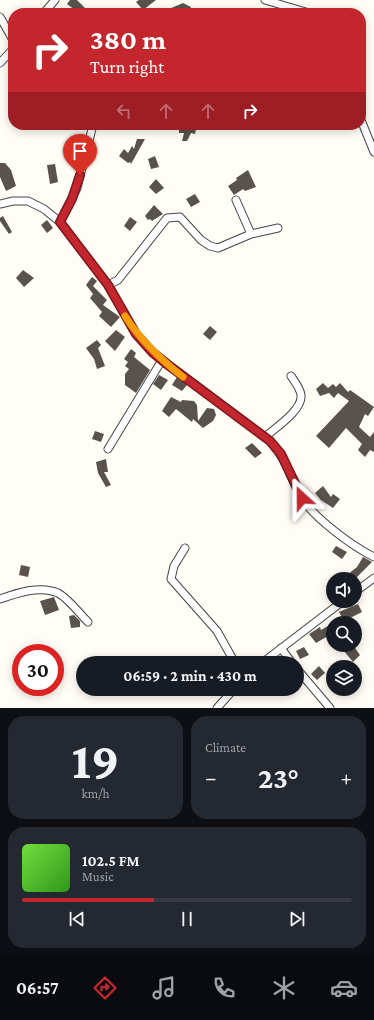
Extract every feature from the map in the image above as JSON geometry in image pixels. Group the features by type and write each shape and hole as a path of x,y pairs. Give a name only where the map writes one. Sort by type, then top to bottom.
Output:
{"street":[{"path":"49,8 56,0"},
{"path":"265,0 292,8"},
{"path":"0,16 8,31"},
{"path":"0,63 8,54"},
{"path":"60,222 77,188 92,130"},
{"path":"365,130 374,152"},
{"path":"0,204 14,200 28,201 44,209 60,222 108,285 136,334 162,360 265,437 281,454 302,498 326,524 349,542 374,557"},
{"path":"236,200 251,234"},
{"path":"108,285 118,280 167,218 180,217 202,240 210,246 218,248 251,234 278,228"},
{"path":"108,449 162,360"},
{"path":"265,437 297,408 302,398 300,391 291,376"},
{"path":"185,548 174,566 171,579 217,631 231,656"},
{"path":"362,587 374,578"},
{"path":"0,599 23,591 52,591 59,594 88,622"},
{"path":"271,656 334,608"},
{"path":"281,648 287,656"},
{"path":"304,677 330,708"},
{"path":"217,708 228,696"}],"building":[{"path":"70,0 77,0 85,8 72,8 67,4"},
{"path":"139,0 156,0 146,8 141,8 136,2"},
{"path":"183,3 191,7 191,8 171,8"},
{"path":"179,130 196,130 195,134 191,133 187,141 182,141 184,133 179,133"},
{"path":"137,139 145,139 131,164 119,156 124,149 128,153 132,146 134,149"},
{"path":"155,156 159,167 151,169 148,159"},
{"path":"0,163 5,163 11,170 16,186 6,191 0,177"},
{"path":"55,164 58,182 50,184 47,165"},
{"path":"248,170 256,187 245,191 243,189 234,195 228,186 237,180 236,178"},
{"path":"156,179 164,188 156,194 149,187"},
{"path":"195,194 200,202 191,207 186,199"},
{"path":"154,205 163,214 152,221 150,219 148,220 145,216"},
{"path":"3,216 12,232 9,234 0,221 0,218"},
{"path":"130,217 137,222 130,231 124,226"},
{"path":"47,220 53,228 47,233 41,225"},
{"path":"23,270 34,278 24,287 16,278"},
{"path":"92,277 97,281 93,286 107,300 103,305 120,317 111,327 99,316 102,312 90,298 93,294 86,285"},
{"path":"210,326 217,332 210,340 203,334"},
{"path":"116,330 125,337 115,351 105,341"},
{"path":"97,340 101,345 98,348 105,366 97,369 94,359 86,348"},
{"path":"131,349 136,353 134,357 150,370 136,393 125,385 125,374 129,369 125,366 128,362 124,359"},
{"path":"159,375 168,380 161,390 153,384"},
{"path":"177,377 187,385 182,391 172,385"},
{"path":"323,383 328,388 333,384 336,387 340,383 348,392 350,390 374,407 368,416 365,414 359,427 370,437 374,432 374,452 370,450 365,457 358,450 362,444 346,428 329,448 316,436 349,401 338,393 334,398 329,393 320,396 316,389"},
{"path":"171,397 181,402 182,400 194,401 197,405 198,421 207,408 214,409 216,415 213,421 203,428 193,419 192,422 176,409 169,417 162,411"},
{"path":"95,431 104,434 101,442 92,439"},
{"path":"252,443 262,453 255,458 245,448"},
{"path":"106,459 108,472 104,472 111,485 106,487 98,473 96,462"},
{"path":"323,486 331,497 333,494 340,499 333,508 321,500 315,493"},
{"path":"336,546 347,552 342,559 332,552"},
{"path":"363,557 372,562 362,572 351,572 357,567"},
{"path":"21,565 30,567 28,577 19,575"},
{"path":"54,597 59,610 45,615 40,601"},
{"path":"348,608 360,608 362,612 354,616 341,616 339,612"},
{"path":"74,615 80,621 80,627 71,628 69,616"},
{"path":"320,627 321,630 326,627 326,637 316,643 309,634"},
{"path":"304,647 309,655 304,657 298,656 296,651"},
{"path":"345,652 358,652 360,655 355,660 351,660"},
{"path":"319,666 325,673 317,680 311,674"}],"slow traffic":[{"path":"125,316 136,334 152,352 183,377"}],"route":[{"path":"80,175 77,188 60,222 108,285 118,305 136,334 152,352 168,365 270,441 281,454 289,468 302,498"}]}
